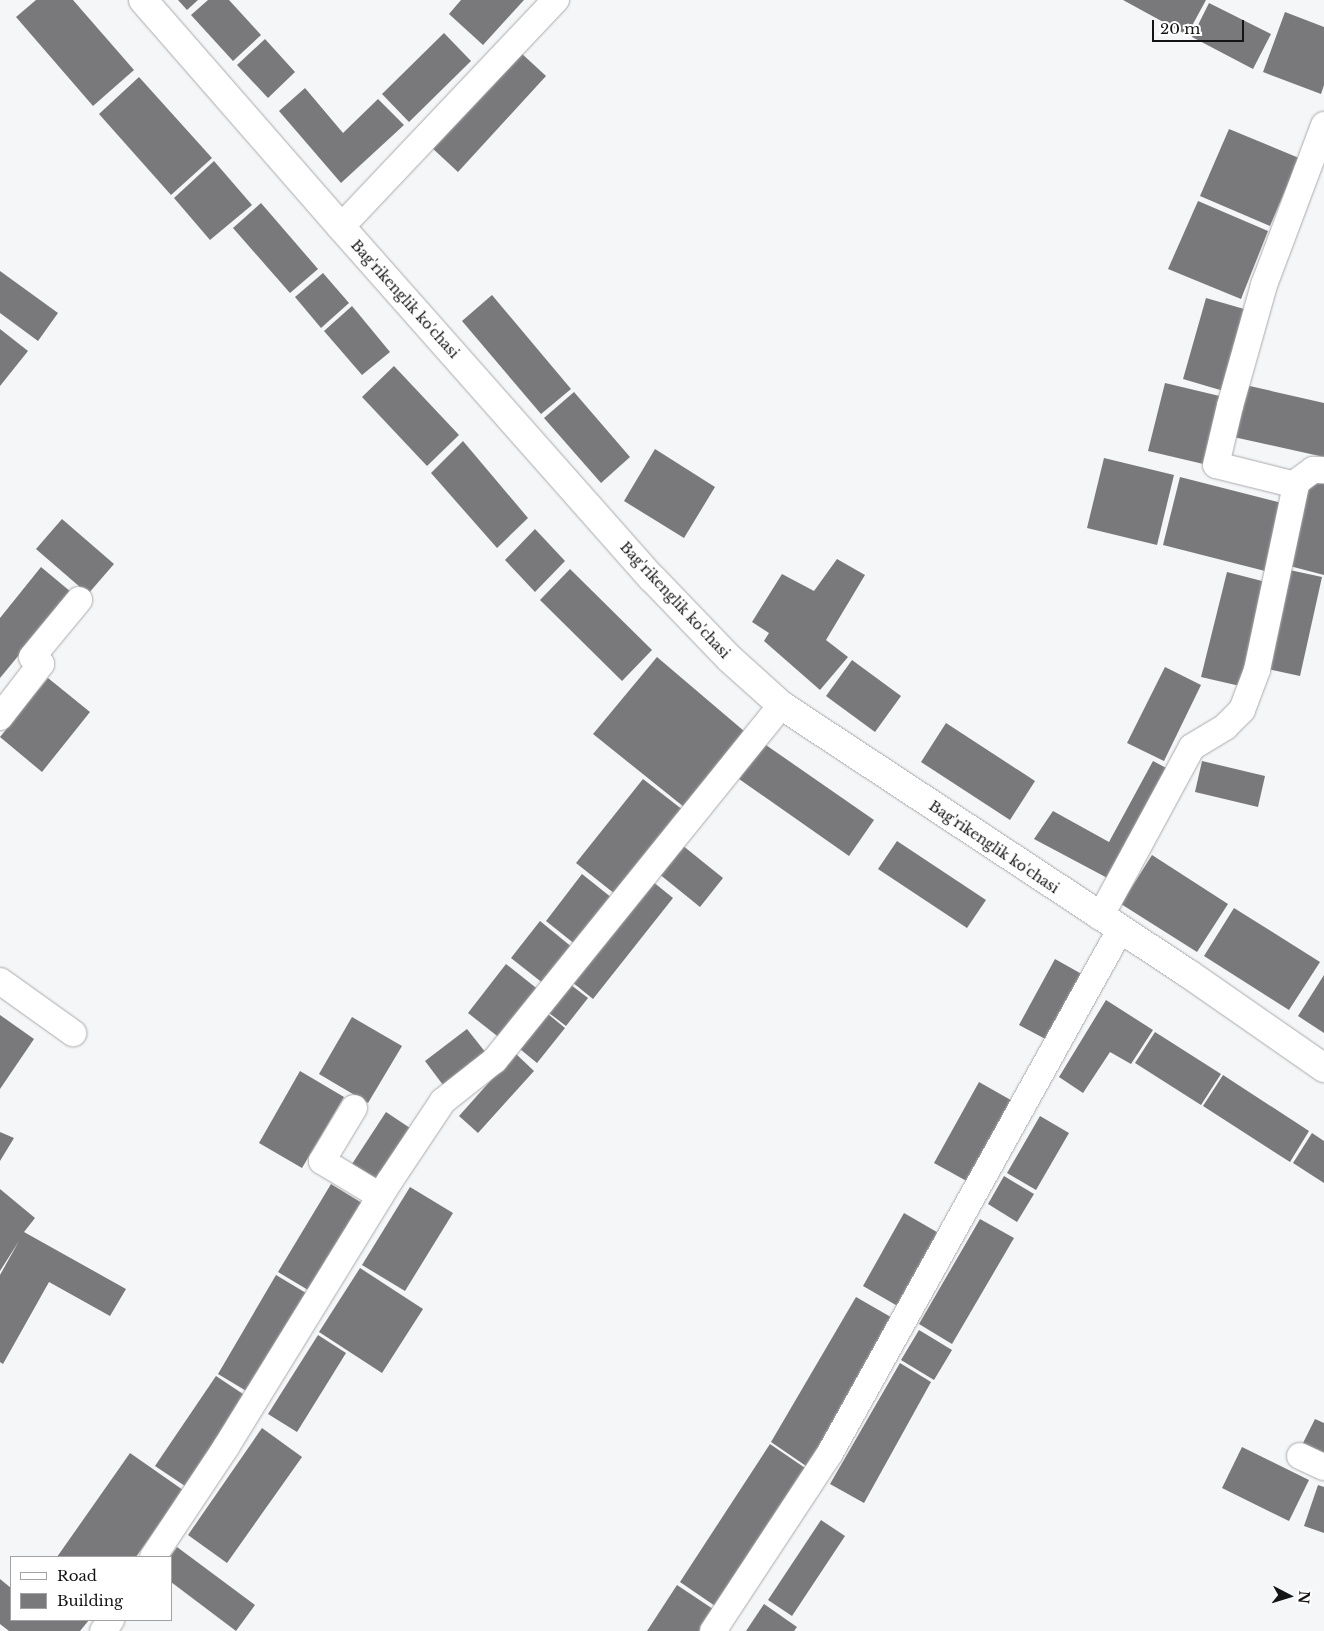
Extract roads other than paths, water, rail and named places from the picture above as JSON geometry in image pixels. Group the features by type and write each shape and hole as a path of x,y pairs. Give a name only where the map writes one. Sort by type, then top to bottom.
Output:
{"main road":[{"name":"Bag'rikenglik ko'chasi","path":"144,0 341,227 652,578 730,659 781,705 1189,974 1324,1068"}],"street":[{"path":"341,227 556,0"},
{"path":"1296,485 1216,465 1230,406 1264,285 1324,125"},
{"path":"713,1631 830,1453 1110,923 1192,747 1225,726 1242,710 1257,670 1296,485 1298,481 1313,470 1324,470"},
{"path":"0,717 41,664 32,657 79,600"},
{"path":"154,1556 226,1447 380,1196 443,1101 495,1060 781,705"},
{"path":"0,981 73,1033"},
{"path":"354,1108 322,1161 380,1196"},
{"path":"1300,1456 1324,1467"}]}
